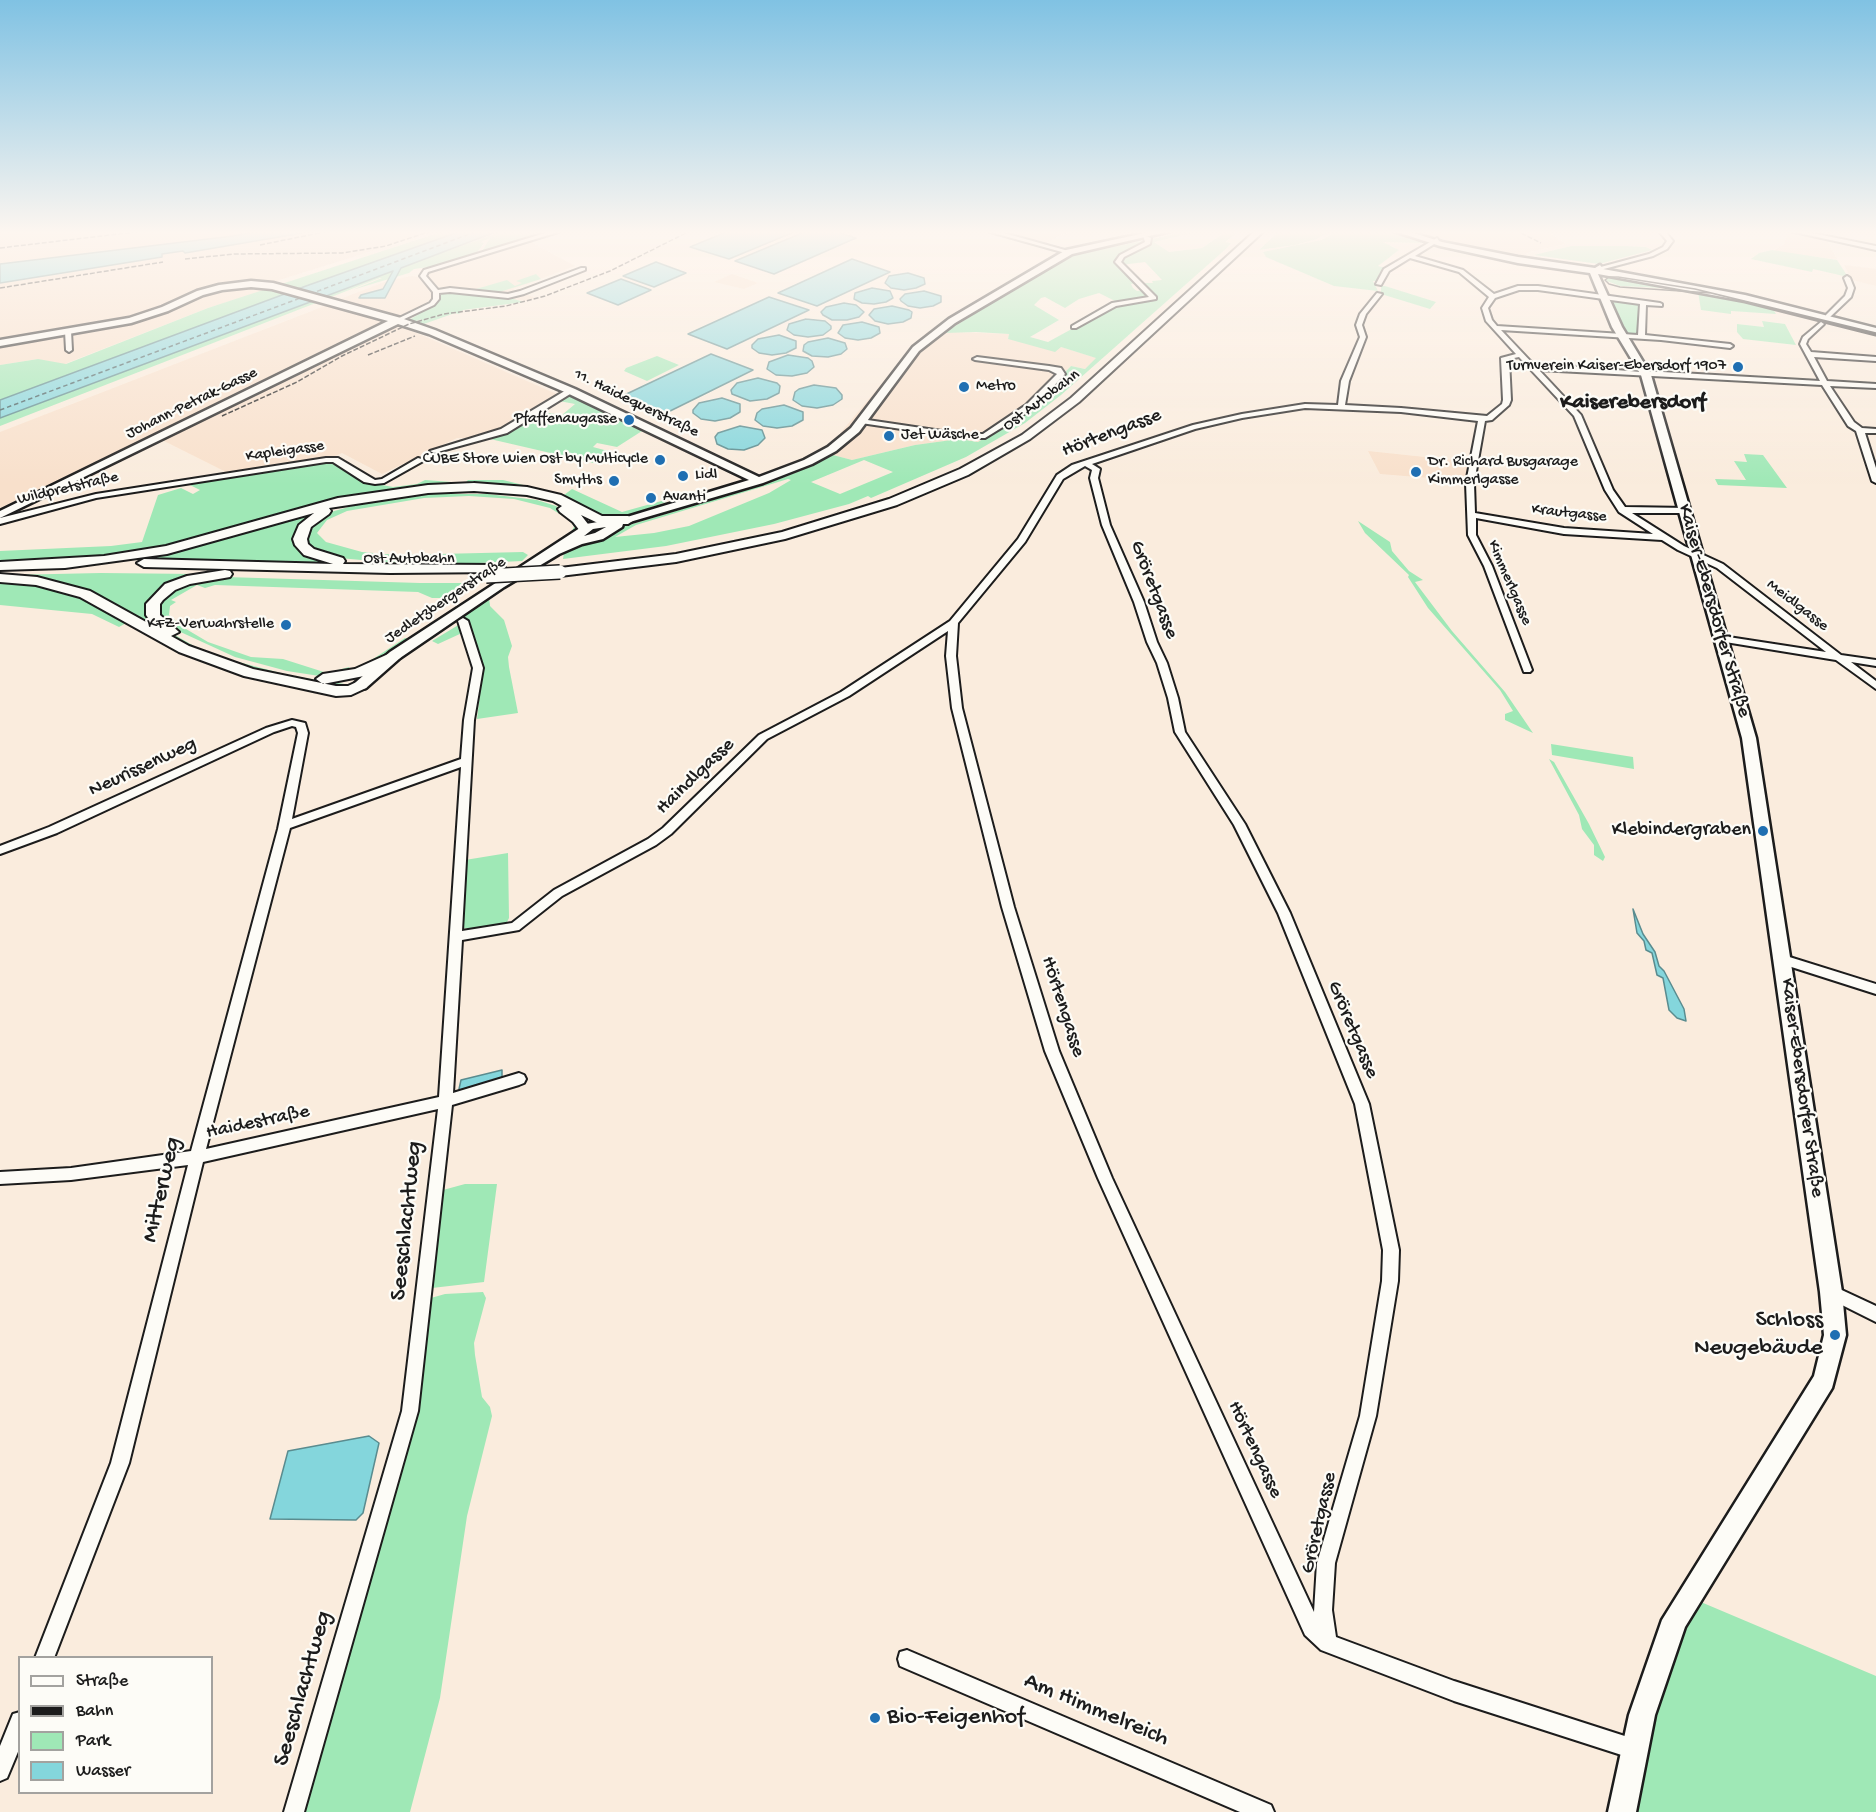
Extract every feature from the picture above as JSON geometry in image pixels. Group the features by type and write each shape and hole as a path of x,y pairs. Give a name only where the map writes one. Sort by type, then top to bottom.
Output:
{"highway":[{"name":"Ost Autobahn","path":"0,566 177,563 390,569 499,569 573,564 711,544 809,525 957,467 1017,434 1066,398 1158,315"},
{"name":"Ost Autobahn","path":"0,572 106,570 384,577 486,576 560,572 676,558 729,548 869,510 964,471 999,453 1051,419 1168,315"},
{"path":"54,564 115,559 167,550 338,502 409,491 467,487 516,490 551,496 600,520 628,520"},
{"path":"390,569 319,557 302,545 300,532 313,518 339,506 386,497 446,492 499,493 541,500 570,512 593,530"},
{"path":"579,509 593,530"},
{"path":"242,572 206,575 175,584 155,601 152,608 153,615 157,622 171,632 215,652 277,671 361,685"},
{"path":"0,578 37,581 85,594 184,649 249,673 336,690 351,690 361,685"},
{"path":"323,679 359,673 395,654"}],"main road":[{"name":"11. Haidequerstraße","path":"0,343 149,315"},
{"name":"11. Haidequerstraße","path":"378,315 432,332 571,391 759,481"},
{"name":"Jedletzbergerstraße","path":"361,685 395,654 451,615 593,530 759,481 800,465 832,449 855,430 905,361 932,335 962,315"},
{"name":"Kaiser-Ebersdorfer Straße","path":"1611,315 1645,374 1749,738 1832,1293 1835,1341 1824,1380 1675,1620 1647,1696 1622,1812"},
{"path":"1806,315 1876,330"},
{"path":"1812,315 1876,330"},
{"name":"Johann-Petrak-Gasse","path":"0,515 398,320"},
{"path":"720,493 737,479 736,471"}],"street":[{"path":"398,320 410,315"},
{"path":"1074,327 1096,315"},
{"path":"1341,407 1345,381 1363,337 1359,325 1363,315"},
{"path":"1488,315 1490,321 1577,415 1610,490 1622,510 1685,510"},
{"path":"1641,337 1642,315"},
{"path":"1830,315 1805,338 1803,344 1824,383 1851,424 1860,430 1876,431"},
{"path":"1497,328 1641,337 1730,346"},
{"path":"68,331 69,350"},
{"path":"1807,354 1876,359"},
{"path":"1482,419 1489,417 1505,405 1507,368 1505,358 1521,355"},
{"path":"861,421 962,436 985,436 1029,407 1061,374 1058,370 1049,368 977,359"},
{"path":"1533,368 1876,386"},
{"path":"434,451 504,431 571,391"},
{"name":"Hörtengasse","path":"1482,419 1401,410 1305,406 1193,427 1060,477 1022,540 953,623 951,656 957,708 1008,907 1052,1051 1105,1178 1312,1628 1328,1643 1454,1691 1634,1749"},
{"name":"Kimmerlgasse","path":"1482,419 1470,483 1472,535 1488,566 1527,670"},
{"path":"1860,430 1876,481"},
{"name":"Kapleigasse","path":"143,489 326,460 335,460 367,480 375,482 384,481 422,460"},
{"name":"Gröretgasse","path":"1092,464 1106,525 1140,602 1152,642 1162,663 1173,698 1180,732 1239,824 1284,913 1362,1104 1391,1250 1390,1281 1368,1416 1326,1563 1323,1610 1328,1643"},
{"name":"Wildpretstraße","path":"0,521 77,500 143,489"},
{"name":"Meidlgasse","path":"1622,510 1663,537 1720,566 1876,686"},
{"name":"Krautgasse","path":"1472,515 1564,531 1663,537"},
{"name":"Seeschlachtweg","path":"294,1812 410,1411 446,1099 469,720 478,668 463,621"},
{"name":"Haindlgasse","path":"457,936 515,927 561,891 652,842 667,831 763,737 845,694 953,623"},
{"path":"1722,639 1876,663"},
{"name":"Neurissenweg","path":"0,850 53,830 270,730 292,723 302,725"},
{"name":"Mitterweg","path":"45,1656 120,1463 284,826 303,733 302,725"},
{"path":"284,826 467,760"},
{"path":"1783,960 1876,989"},
{"name":"Haidestraße","path":"0,1178 72,1174 197,1157 431,1105 519,1079"},
{"path":"1832,1293 1876,1314"},
{"name":"Am Himmelreich","path":"907,1659 1264,1812"},
{"path":"0,1771 18,1726"}],"shaded area":[{"path":"0,315 137,315 0,340"},
{"path":"157,315 191,315 67,363 62,368 38,359 0,365 0,346 131,324"},
{"path":"302,315 358,315 386,323 0,508 0,432"},
{"path":"403,327 559,395 514,424 481,438 457,438 382,474 342,453 328,459 228,473 163,439 392,328"},
{"path":"928,331 1009,334 1008,339 1061,347 1097,358 1085,369 1071,366 1025,413 978,442 959,439 915,445 852,460 833,455 833,442"},
{"name":"Dr. Richard Busgarage Kimmerlgasse","path":"1368,451 1472,462 1467,481 1380,474"}],"green space":[{"path":"191,315 229,315 0,400 0,365 38,359 66,364"},
{"path":"273,315 286,315 0,426 0,418"},
{"path":"418,315 451,315 424,324 418,322 422,319 413,322 409,320"},
{"path":"974,315 1050,315 1059,320 1030,337 1048,342 1098,315 1152,315 1061,395 1025,423 966,457 871,498 868,496 849,504 774,524 666,546 563,559 564,553 575,546 603,540 619,528 763,485 833,455 852,460 915,445 959,439 978,442 1025,413 1071,366 1085,369 1096,358 1061,347 1055,352 1008,339 1009,334 944,333","holes":["864,460 893,472 840,494 811,482","791,480 769,493 689,526 615,537 636,525"]},
{"path":"1615,315 1641,315 1640,333 1625,335"},
{"path":"1762,321 1785,324 1796,345 1743,339 1737,332 1737,324 1764,327"},
{"path":"657,356 679,365 647,381 624,371 626,368"},
{"path":"567,394 615,415 642,431 617,447 597,443 593,447 609,453 598,464 490,439 533,417 538,418 542,415 538,413 562,415 575,404 559,401"},
{"path":"1744,454 1763,455 1787,488 1718,485 1715,479 1746,480 1734,461 1747,462"},
{"path":"329,462 366,482 393,487 417,484 425,480 465,483 468,480 503,480 564,495 572,489 622,512 665,500 666,502 626,516 600,517 567,497 531,489 387,492 144,554 0,562 0,551 111,546 142,542 158,495 181,488 193,494 200,490 188,484"},
{"path":"475,489 522,492 550,497 575,510 588,523 584,524 573,511 556,502 530,495 474,490 410,493 341,505 324,510 307,520 297,533 297,541 301,548 316,558 340,564 130,559 180,549 293,515 366,498 421,491"},
{"path":"431,494 488,494 537,500 556,506 572,516 580,527 578,530 529,560 570,534 574,527 571,521 550,508 514,499 469,496 424,498 347,511 327,520 317,533 326,542 362,552 397,555 523,552 528,555 522,561 457,564 384,562 339,558 316,550 306,542 308,527 324,514 366,502"},
{"path":"1358,521 1390,542 1392,551 1409,571 1423,580 1415,582 1452,631 1505,692 1533,733 1505,720 1505,714 1513,711 1500,690 1428,608 1408,577 1409,575 1365,533"},
{"path":"197,574 155,597 156,624 194,646 231,660 292,676 351,685 348,689 268,675 191,649 109,602 8,575"},
{"path":"226,577 472,583 469,590 444,598 432,598 418,592 215,585 205,588 197,585 171,600 176,602 170,606 169,615 186,629 208,642 251,657 283,659 327,673 349,667 350,670 373,659 405,638 410,639 366,668 326,677 287,671 235,657 174,629 160,618 157,608 162,598 184,584"},
{"path":"0,580 44,585 89,599 128,622 119,627 92,614 0,605"},
{"path":"489,597 490,606 504,620 512,646 508,657 518,713 477,719 482,676 480,662 462,633 438,644 432,641 465,621 462,614"},
{"path":"1551,744 1633,757 1634,769 1552,755"},
{"path":"1549,759 1554,762 1589,824 1605,857 1603,861 1594,855 1594,845 1582,829 1579,815"},
{"path":"508,853 509,918 505,926 491,929 462,928 465,860"},
{"path":"465,1184 497,1184 484,1282 432,1288 443,1190"},
{"path":"483,1292 486,1298 474,1343 482,1397 490,1407 492,1416 467,1516 440,1698 410,1812 299,1812 342,1684 383,1527 417,1390 431,1298 445,1294"},
{"path":"1689,1597 1876,1676 1876,1812 1622,1812"}],"water":[{"path":"229,315 277,315 0,418 0,400"},
{"path":"731,315 799,315 727,349 688,334"},
{"path":"823,315 861,315 847,320 832,320"},
{"path":"869,315 912,315 911,318 903,322 888,324 875,321"},
{"path":"806,319 825,321 831,329 823,335 808,337 794,335 787,330 789,324"},
{"path":"862,322 879,327 880,333 871,338 858,340 845,338 838,333 843,325"},
{"path":"779,335 796,341 796,348 786,353 772,355 759,353 752,348 758,339"},
{"path":"828,338 845,343 847,349 841,354 828,357 812,356 803,351 804,345 808,342"},
{"path":"711,354 753,370 660,416 618,398"},
{"path":"788,355 808,358 814,367 807,373 792,376 776,375 767,369 769,362"},
{"path":"758,378 777,383 780,386 779,393 767,399 750,401 732,394 731,390 737,383"},
{"path":"814,385 836,388 842,395 842,399 833,405 817,408 802,406 793,400 795,392 799,389"},
{"path":"722,398 740,404 740,412 730,418 715,421 701,419 693,413 699,403"},
{"path":"784,405 803,412 803,420 792,426 777,428 763,426 755,420 757,413 762,409"},
{"path":"740,426 762,430 765,438 758,445 744,450 728,449 717,444 715,437 718,433"},
{"path":"1633,909 1643,934 1655,952 1659,966 1664,971 1684,1009 1686,1021 1677,1018 1669,1010 1663,978 1657,975 1652,953 1646,950 1644,941 1637,933"},
{"path":"502,1070 502,1080 461,1091 459,1089 461,1080"},
{"path":"369,1436 379,1443 363,1513 356,1520 270,1519 288,1451"}],"ferry route":[{"path":"0,410 256,315"}],"tram line":[{"path":"1798,315 1876,334"},
{"path":"1800,315 1876,333"}],"railway":[{"path":"222,416 297,382 342,356 409,324 442,315"},
{"path":"368,355 415,336"}],"place":[{"name":"Turnverein Kaiser-Ebersdorf 1907","path":"1738,367"},
{"name":"Metro","path":"964,387"},
{"name":"Pfaffenaugasse","path":"629,420"},
{"name":"Jet Wäsche","path":"889,436"},
{"name":"CUBE Store Wien Ost by Multicycle","path":"660,460"},
{"name":"Dr. Richard Busgarage Kimmerlgasse","path":"1416,472"},
{"name":"Lidl","path":"683,476"},
{"name":"Smyths","path":"614,481"},
{"name":"Avanti","path":"651,498"},
{"name":"KFZ-Verwahrstelle","path":"286,625"},
{"name":"Klebindergraben","path":"1763,831"},
{"name":"Schloss Neugebäude","path":"1835,1335"},
{"name":"Bio-Feigenhof","path":"875,1718"}],"district":[{"name":"Kaiserebersdorf","path":"1633,404"}]}
